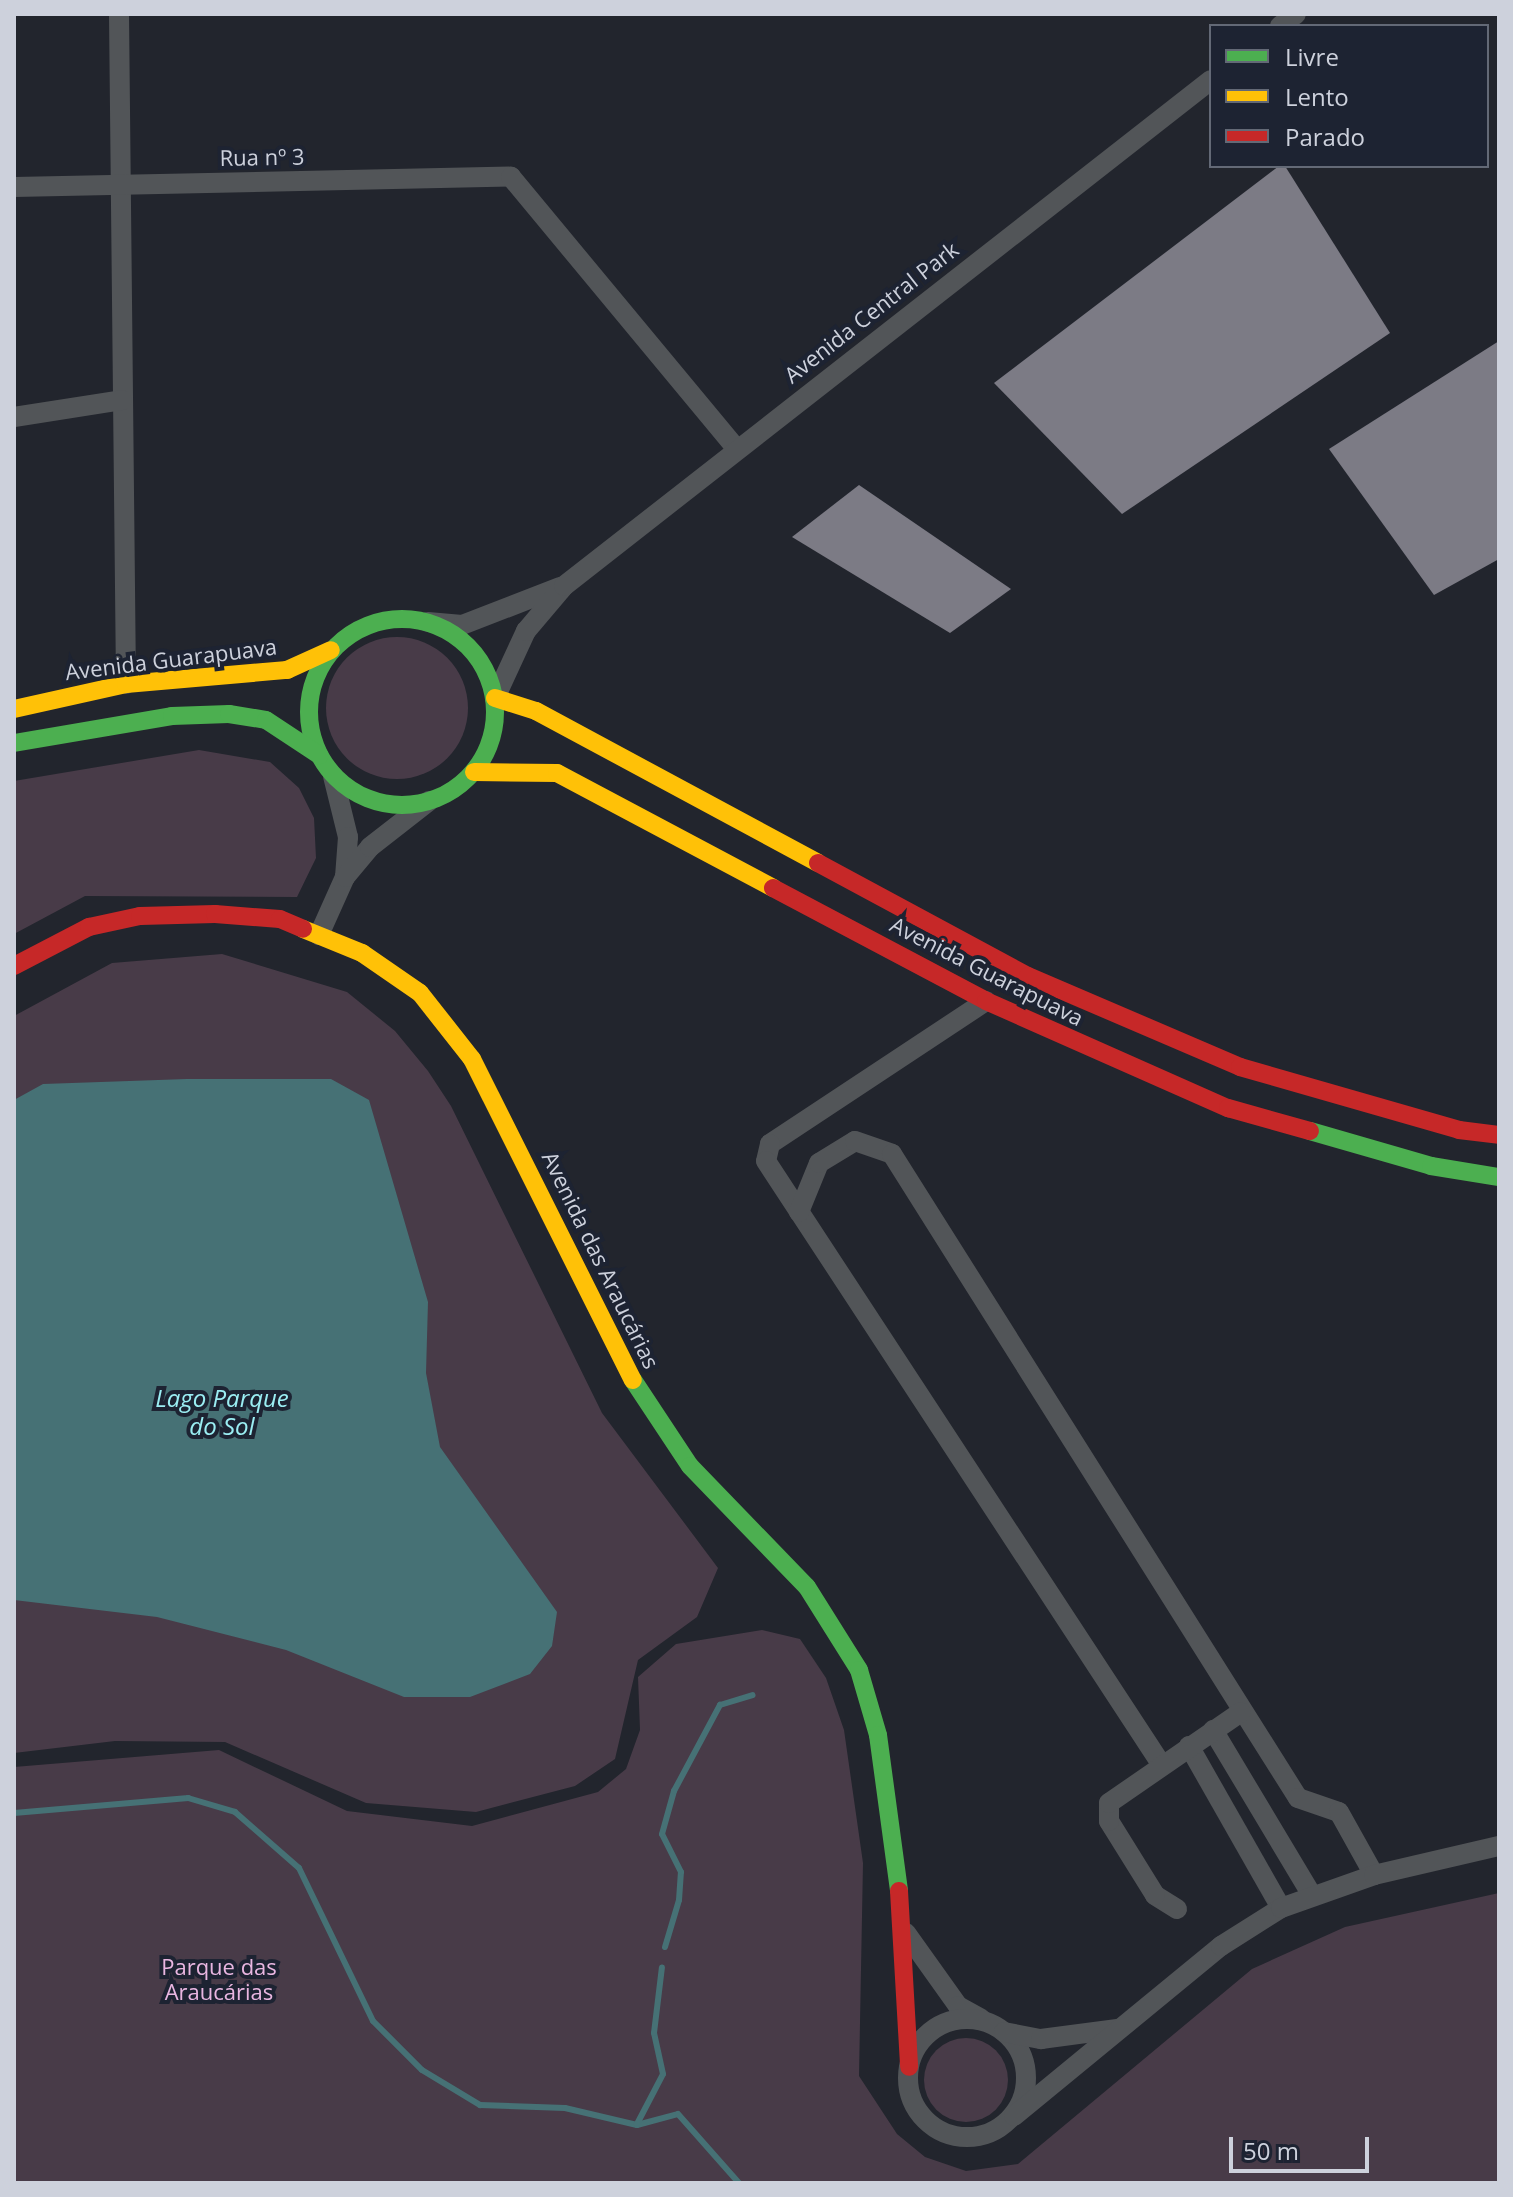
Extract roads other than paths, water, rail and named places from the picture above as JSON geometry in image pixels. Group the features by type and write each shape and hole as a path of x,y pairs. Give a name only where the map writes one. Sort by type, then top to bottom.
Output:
{"street":[{"path":"119,14 126,684"},
{"name":"Avenida Central Park","path":"564,586 735,447 1209,82"},
{"name":"Rua nº 3","path":"14,187 121,182 511,177 735,447"},
{"path":"14,417 122,400"},
{"path":"319,755 309,700 331,650 375,622 462,625 564,586"},
{"path":"319,935 345,877 370,847 429,801 474,772 491,737 495,698 526,631 564,586"},
{"path":"428,622 472,651 495,698"},
{"name":"Avenida Guarapuava","path":"14,709 126,684 287,670 331,650"},
{"name":"Avenida Guarapuava","path":"495,698 536,711 1042,982 1240,1067 1459,1130 1499,1135"},
{"path":"14,743 143,719 229,714 266,720 319,755 333,776 348,837 345,877"},
{"name":"Avenida Guarapuava","path":"474,772 557,773 986,1001 1228,1108 1431,1166 1499,1177"},
{"path":"333,776 378,802 429,801"},
{"name":"Avenida das Araucárias","path":"14,966 49,943 140,916 280,919 362,953 420,993 472,1059 642,1399 690,1466 807,1587 836,1627 859,1670 878,1735 905,1931 909,2067 915,2107 946,2134 983,2136 1014,2116 1117,2029 1281,1908 1311,1894 1374,1875 1499,1846"},
{"path":"986,1001 770,1144 766,1161 1161,1764"},
{"path":"799,1212 819,1163 855,1141 876,1143 892,1154 1298,1798 1339,1812 1374,1875"},
{"path":"1177,1909 1155,1895 1106,1812 1115,1794 1241,1712"},
{"path":"1213,1730 1311,1894"},
{"path":"1189,1746 1281,1908"},
{"path":"1251,1852 1276,1835"},
{"name":"Avenida das Araucárias","path":"905,1931 958,2006 996,2027 1025,2063 1023,2100 1014,2116"},
{"name":"Avenida das Araucárias","path":"909,2067 929,2032 948,2022 996,2027 1041,2039 1117,2029"}],"water":[{"name":"Lago Parque do Sol","path":"187,1079 331,1079 369,1100 428,1302 426,1373 440,1447 557,1612 552,1646 530,1674 470,1697 404,1697 286,1650 157,1617 14,1600 14,1100 43,1084"}],"waterway":[{"path":"665,1947 679,1900 681,1872 662,1834 674,1791 720,1705 753,1695"},
{"path":"14,1813 188,1798 235,1812 299,1868 373,2021 422,2070 480,2105 565,2108 637,2125 678,2114 739,2183"},
{"path":"637,2124 663,2074 654,2033 662,1967"}],"park label":[{"name":"Parque das Araucárias","path":"219,1978"}]}
